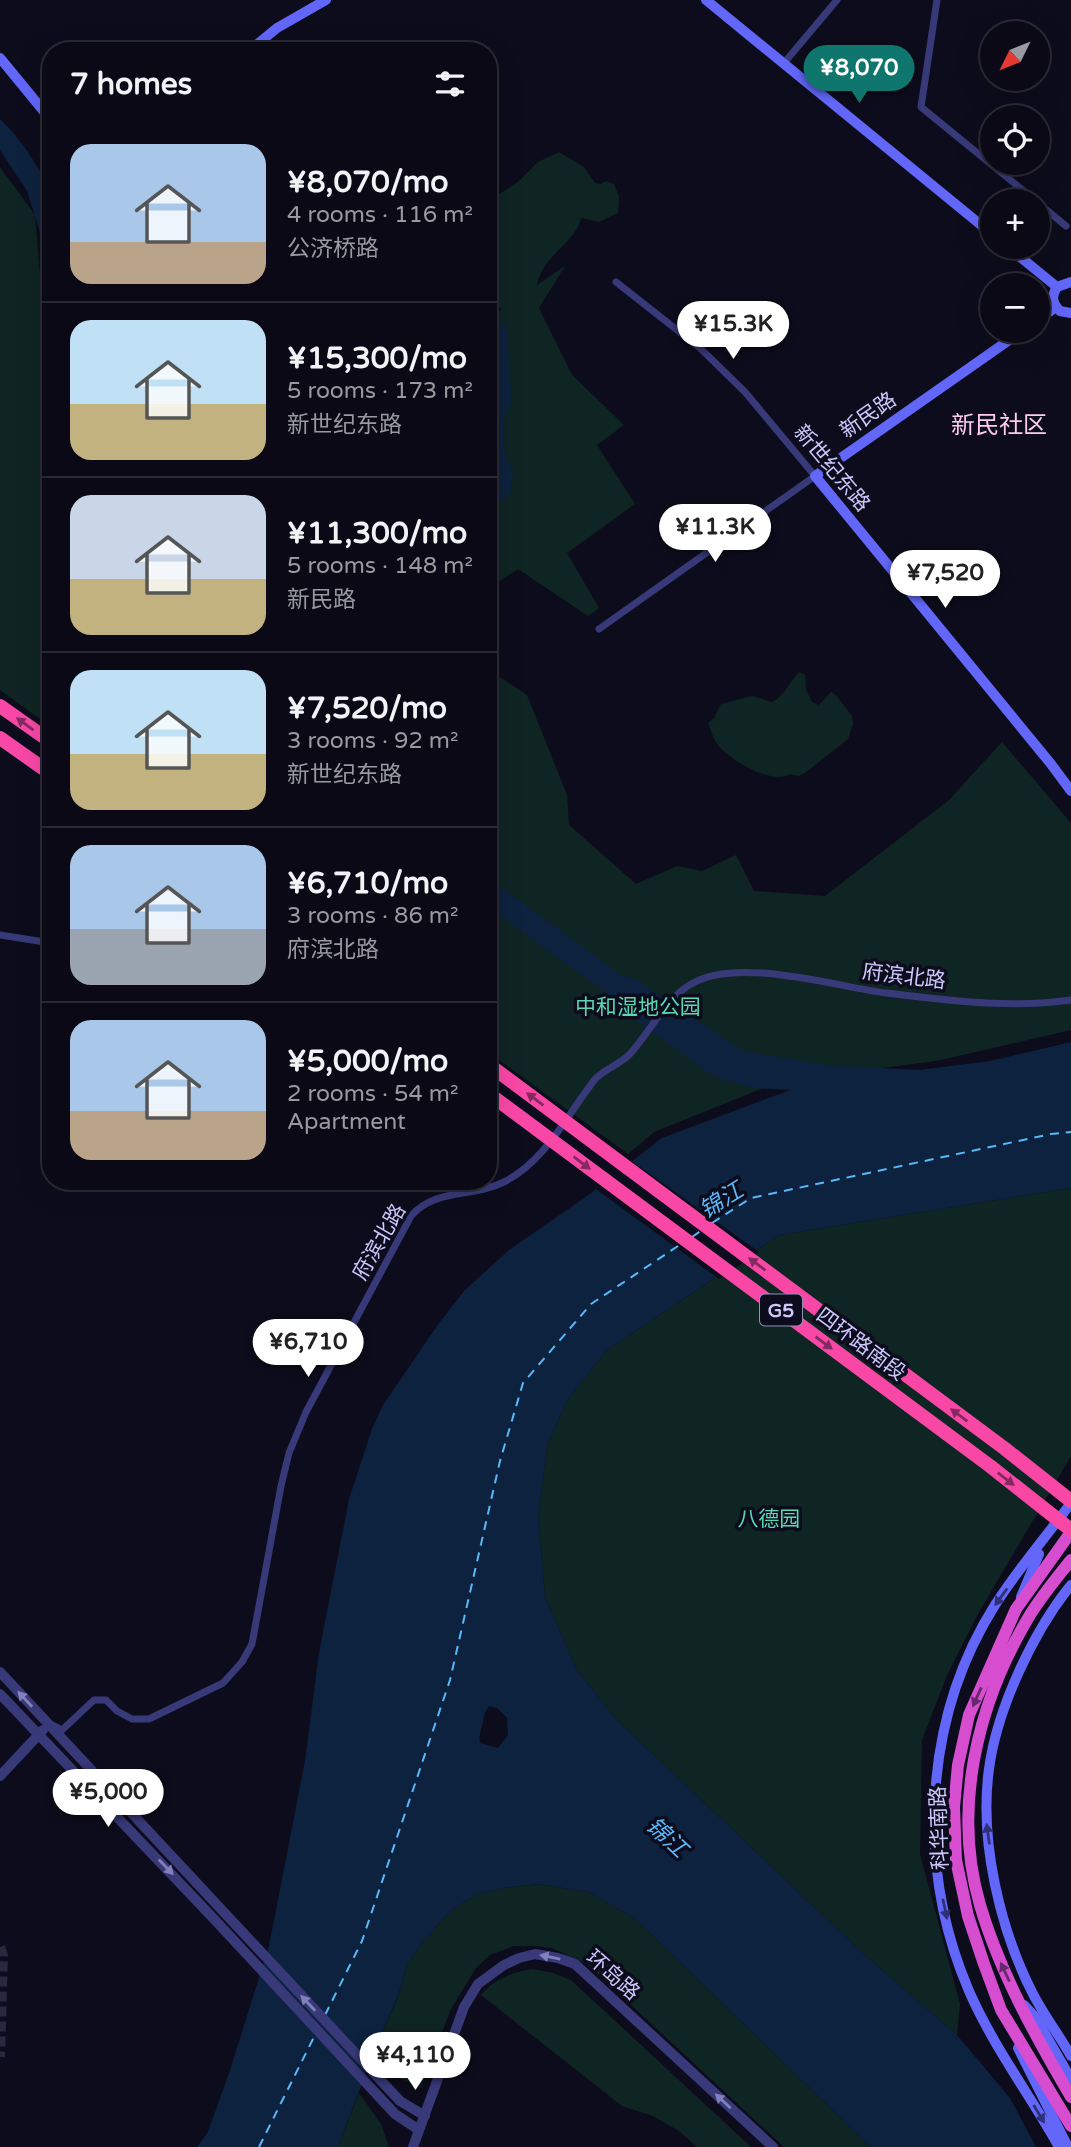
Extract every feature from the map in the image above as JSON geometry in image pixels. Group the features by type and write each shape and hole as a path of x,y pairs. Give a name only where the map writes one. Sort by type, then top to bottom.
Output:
{"highway":[{"path":"0,706 42,736"},
{"path":"0,738 42,768"},
{"name":"四环路南段","path":"497,1071 1004,1448 1071,1502"},
{"name":"四环路南段","path":"497,1100 990,1466 1071,1531"},
{"name":"科华南路","path":"1071,1531 1016,1609 969,1715 958,1765 954,1807 956,1860 968,1916 1001,2010 1071,2126"},
{"name":"科华南路","path":"1071,1560 1027,1619 984,1717 973,1763 968,1818 972,1867 994,1948 1071,2097"}],"main road":[{"path":"260,42 277,28 326,0"},
{"path":"706,0 980,224"},
{"path":"0,58 42,109"},
{"path":"1023,259 1057,287"},
{"path":"1071,282 1057,287 1053,297 1056,307 1065,313 1071,313"},
{"path":"1050,311 1056,307"},
{"name":"新民路","path":"815,476 1005,343"},
{"name":"新世纪东路","path":"815,476 1071,791"},
{"name":"新世纪东路","path":"1051,764 1071,782"},
{"path":"1059,2147 975,2003 956,1957 935,1859 934,1800 939,1751 951,1705 972,1648 995,1605 1071,1502"},
{"path":"1016,1609 1045,1538"},
{"path":"1071,1585 1022,1663 1000,1723 989,1769 986,1820 996,1887 1013,1945 1032,1992 1071,2056"},
{"path":"1018,1999 1036,2018 1071,2079"},
{"path":"1001,2010 1068,2147"}],"street":[{"path":"784,64 837,0"},
{"path":"937,0 921,107 1021,189"},
{"path":"1050,213 1066,226"},
{"name":"新世纪东路","path":"616,282 700,348 745,392 815,476"},
{"name":"新民路","path":"599,629 815,476"},
{"path":"0,935 42,942"},
{"name":"府滨北路","path":"497,1184 522,1170 550,1141 596,1078 604,1070 621,1063 673,998 695,981 711,975 741,972 790,977 884,993 973,1002 1045,1004 1071,1000"},
{"name":"府滨北路","path":"48,1724 62,1730 94,1700 106,1700 132,1719 149,1719 223,1683 242,1662 252,1644 289,1453 306,1412 411,1216 420,1206 431,1200 482,1190"},
{"path":"0,1672 400,2101 425,2116"},
{"path":"0,1694 395,2114 419,2130"},
{"path":"0,1776 48,1724"},
{"name":"环岛路","path":"413,2147 464,2007 478,1984 504,1965 535,1954 575,1964 773,2147"}],"green space":[{"path":"559,152 584,167 595,183 606,181 614,184 619,197 618,213 599,222 581,218 578,227 540,274 537,285 565,266 539,308 572,375 624,425 597,445 635,504 567,553 599,608 588,616 518,569 497,583 497,312 501,310 497,303 497,196 519,181 538,162"},
{"path":"0,167 35,215 42,298 42,720 0,690"},
{"path":"799,672 805,675 806,690 812,702 819,705 831,692 852,716 853,724 848,739 799,776 762,774 740,763 723,750 716,742 708,723 714,718 721,704 752,696 772,702 783,693"},
{"name":"中和湿地公园","path":"497,675 527,695 567,795 569,825 636,884 677,866 702,871 736,855 754,891 825,896 949,800 1002,742 1071,823 1071,1030 936,1061 781,1081 654,1132 628,1154 497,1059"},
{"name":"八德园","path":"1071,1188 1071,1456 979,1612 948,1673 922,1740 920,1854 960,2004 957,2035 866,1956 616,1719 577,1670 545,1597 538,1517 547,1445 568,1399 606,1351 779,1235"},
{"path":"538,1884 588,1892 634,1918 871,2147 784,2147 588,1965 552,1948 514,1946 490,1955 476,1968 451,2009 421,2088 391,2075 374,2052 399,1994 408,1962 425,1939 451,1911 477,1894"},
{"path":"533,1969 571,1980 751,2147 697,2147 679,2131 653,2116 622,2106 481,1995 504,1977"},
{"path":"359,2093 381,2124 389,2147 338,2147"}],"water":[{"path":"0,119 15,135 42,176 42,292 40,232 27,191 0,150"},
{"path":"503,322 507,333 512,403 504,416 503,440 505,455 513,472 511,492 497,504 497,325"},
{"name":"锦江","path":"497,885 621,975 637,980 743,1051 826,1065 919,1070 990,1061 1071,1042 1071,1188 779,1235 606,1351 568,1399 547,1445 538,1517 545,1597 577,1670 616,1719 866,1956 957,2035 1010,2098 1036,2147 871,2147 634,1918 588,1892 538,1884 477,1894 451,1911 425,1939 408,1962 399,1993 338,2147 197,2147 208,2132 269,1946 305,1761 319,1653 349,1499 372,1429 383,1405 465,1290 509,1250 587,1196 662,1138 790,1090 752,1088 715,1077 628,1015 615,999 497,914","holes":["489,1706 497,1708 507,1718 508,1735 498,1748 480,1743 484,1714"]}],"pier":[{"path":"629,1159 759,1252 719,1279 593,1187"}],"ferry route":[{"path":"712,1223 751,1198 1071,1132"},
{"path":"692,1237 702,1230"},
{"path":"325,2015 362,1941 450,1680 500,1461 523,1383 591,1304 681,1244"},
{"path":"259,2147 315,2035"}],"tunnel":[{"path":"0,1947 3,1955 0,2057"}],"district":[{"name":"新民社区","path":"999,425"}]}
